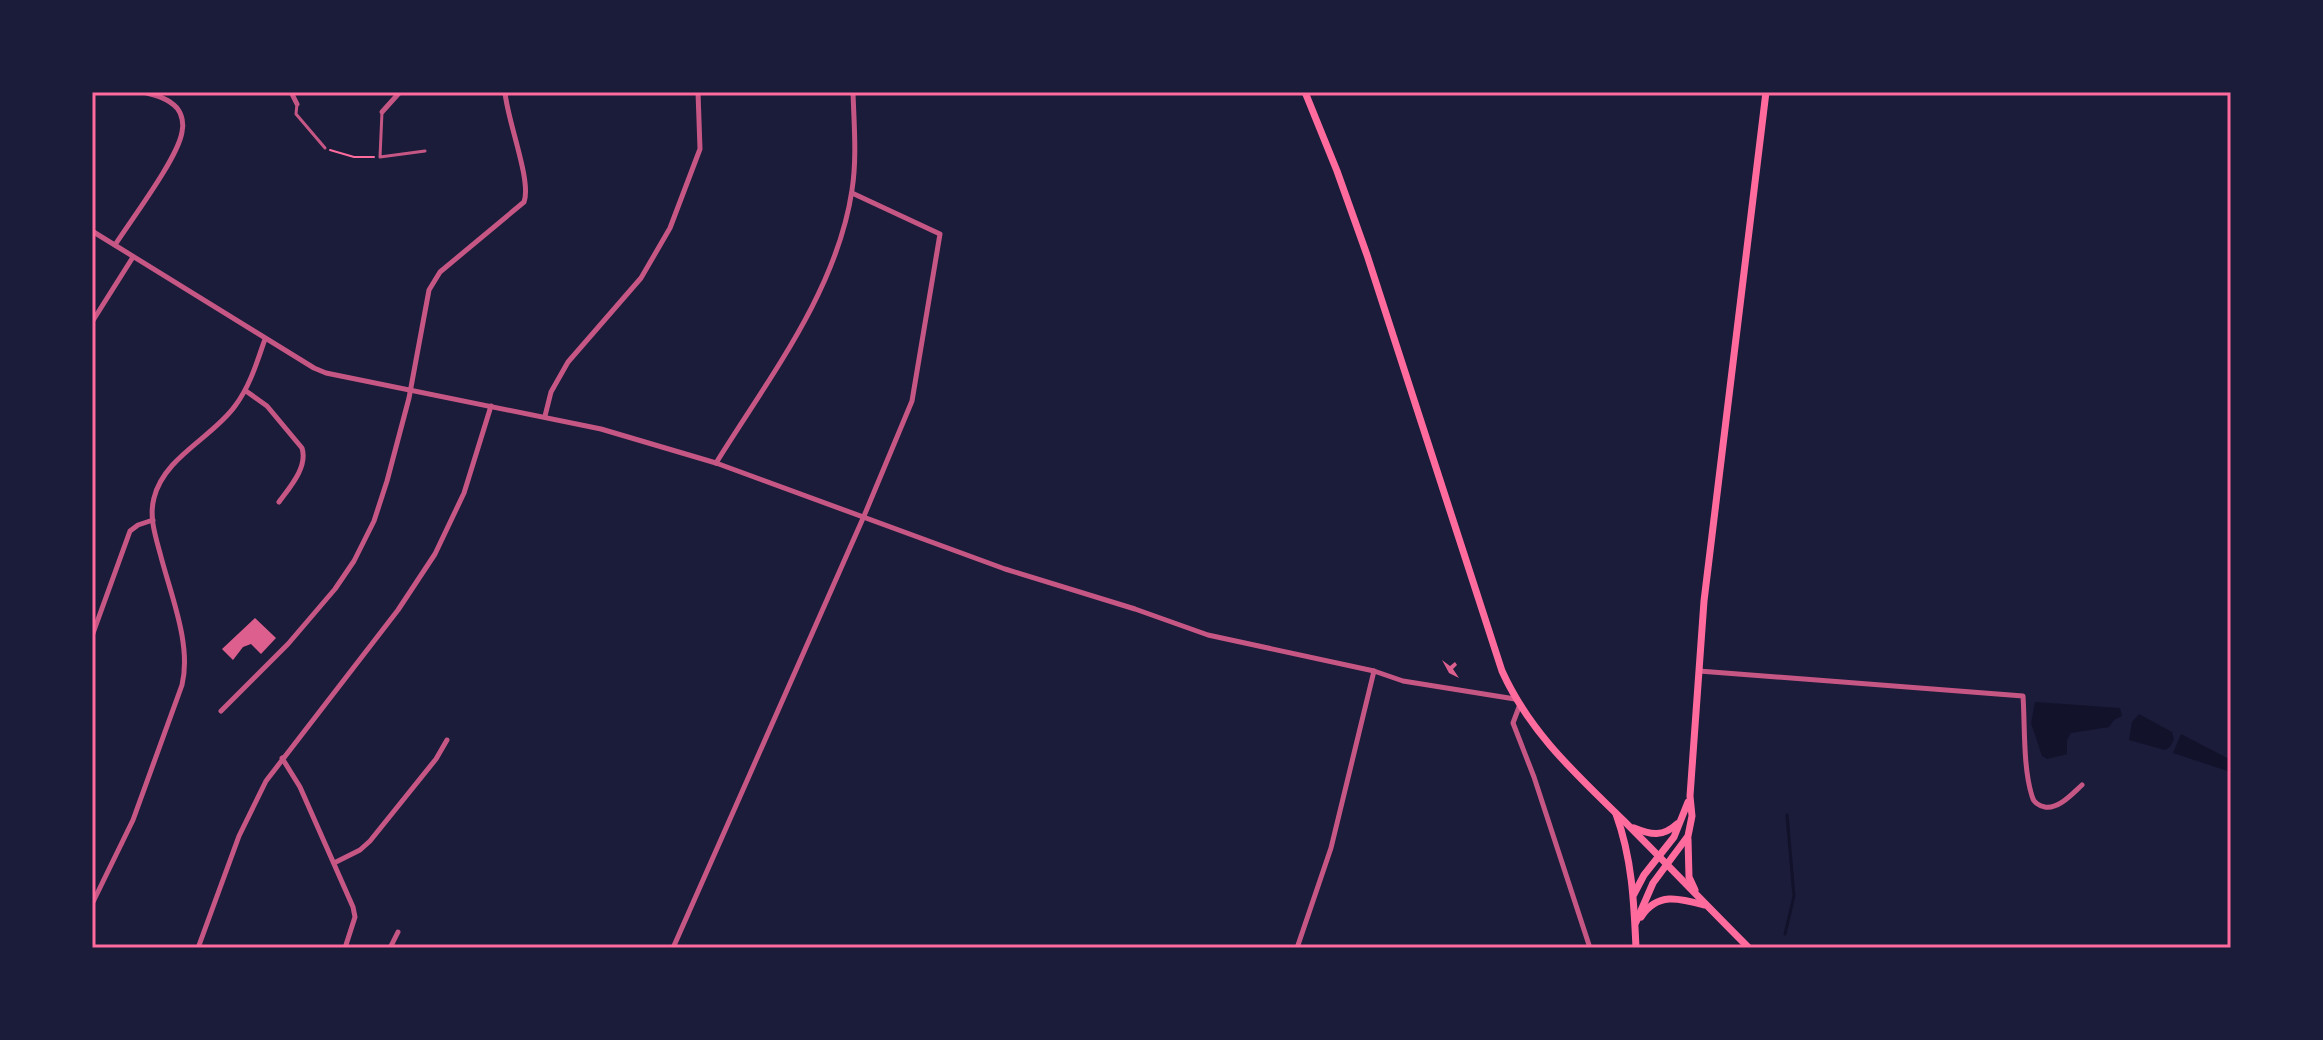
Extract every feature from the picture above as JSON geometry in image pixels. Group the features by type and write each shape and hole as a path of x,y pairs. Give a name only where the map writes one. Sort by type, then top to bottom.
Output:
{"main road":[{"path":"1305,92 1367,255 1502,671 1519,707 1567,764 1749,948"},
{"path":"1697,895 1689,877 1688,836 1692,816 1690,796 1698,671 1712,530 1766,92"},
{"path":"1633,895 1674,837 1690,796"},
{"path":"1615,812 1625,840 1636,922 1636,948"},
{"path":"1628,825 1644,833 1662,834 1682,820"},
{"path":"1636,922 1650,888 1688,836"},
{"path":"1636,934 1646,909 1662,898 1707,905"}],"street":[{"path":"115,245 175,152 182,133 177,108 158,96 143,92"},
{"path":"291,92 297,104"},
{"path":"382,112 400,92"},
{"path":"221,711 288,644 335,589 354,561 374,521 387,481 429,290 440,272 524,202 527,194 505,92"},
{"path":"545,416 551,392 568,362 641,278 670,228 700,149 698,92"},
{"path":"716,463 812,306 835,254 852,193 855,168 853,92"},
{"path":"673,948 912,401 940,234 852,193"},
{"path":"92,231 314,368 601,429 716,463 1005,569 1208,635 1374,671 1403,681 1515,699"},
{"path":"92,322 133,257"},
{"path":"92,904 133,820 185,675 185,646 153,520 154,496 166,474 233,408 245,390 265,339"},
{"path":"245,390 267,406 302,448 305,456 298,474 279,502"},
{"path":"198,948 254,803 282,758 425,572 464,493 491,406"},
{"path":"92,636 130,531 153,520"},
{"path":"1297,948 1331,848 1374,671"},
{"path":"1698,671 2023,696 2027,763 2035,802 2044,807 2053,807 2082,785"},
{"path":"1519,707 1513,723 1590,948"},
{"path":"334,863 360,850 370,841 436,759 447,740"},
{"path":"282,758 300,787 350,897 355,917 345,948"},
{"path":"390,948 398,932"}],"lane":[{"path":"297,104 296,114 325,148"},
{"path":"382,112 380,157 425,151"}],"path":[{"path":"325,148 354,157 380,157"}],"shaded area":[{"path":"2035,702 2120,708 2122,716 2109,727 2071,733 2067,740 2067,754 2047,759 2042,756 2031,723"},
{"path":"2139,714 2172,732 2174,739 2170,747 2165,750 2129,740 2132,722"},
{"path":"2181,734 2231,760 2231,772 2173,753"}],"building":[{"path":"255,618 276,638 261,654 251,644 243,647 233,660 222,649"},
{"path":"1442,660 1450,666 1455,662 1457,665 1453,669 1459,678 1449,673"}],"waterway":[{"path":"1785,934 1794,896 1787,815"}]}
